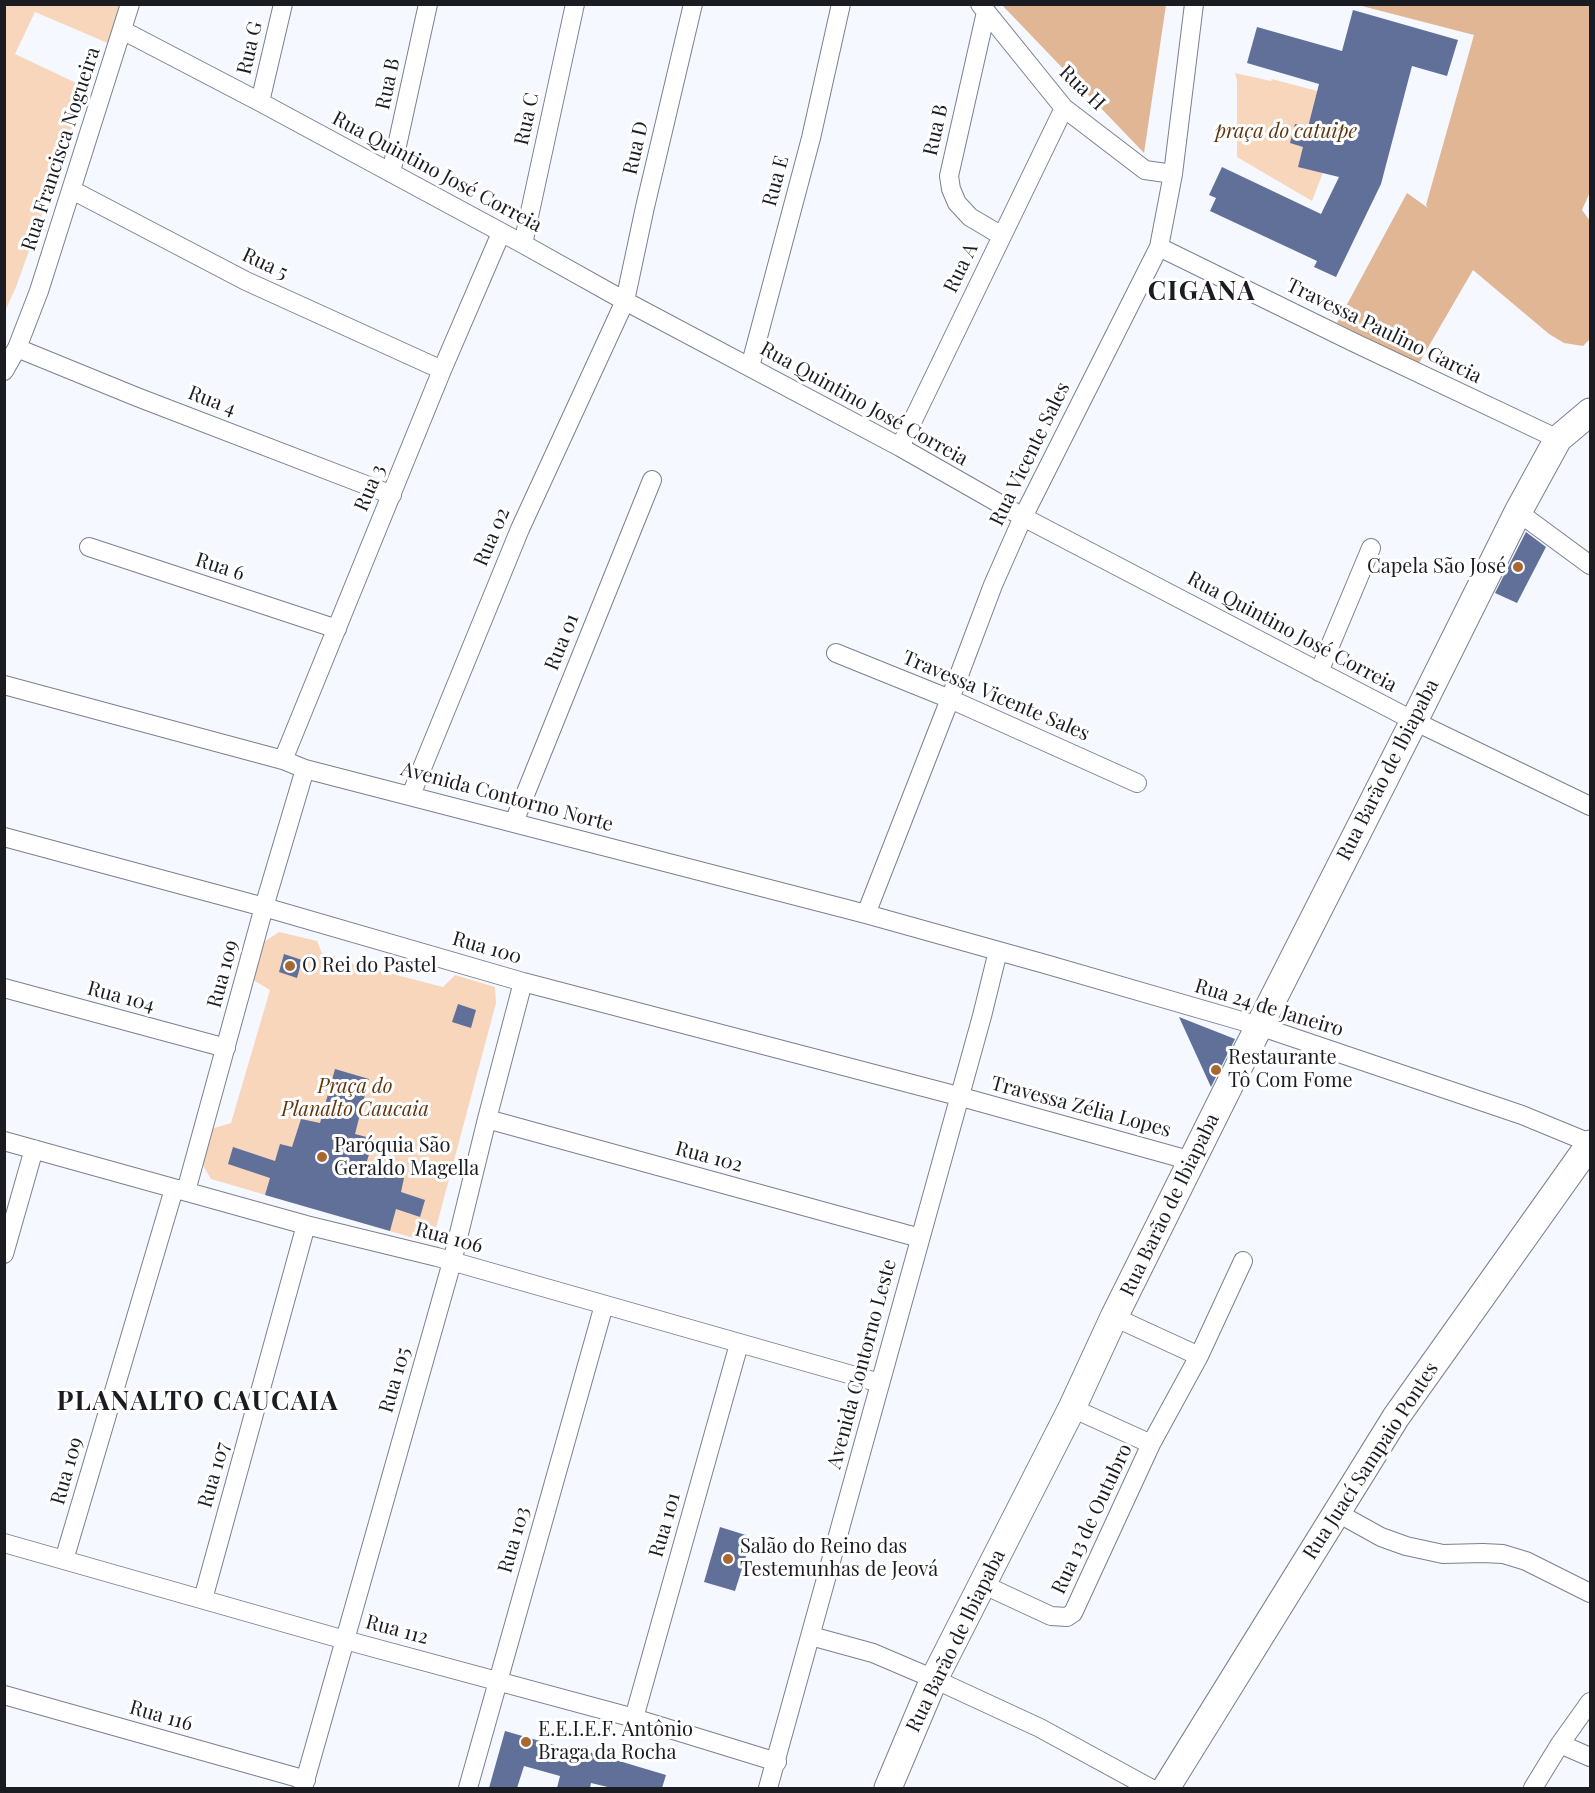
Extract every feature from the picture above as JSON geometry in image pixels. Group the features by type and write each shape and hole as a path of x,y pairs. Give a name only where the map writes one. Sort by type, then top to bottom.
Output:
{"main road":[{"name":"Rua Barão de Ibiapaba","path":"888,1788 934,1679 1072,1408 1114,1317 1518,512 1558,439 1590,412"},
{"name":"Rua Juací Sampaio Pontes","path":"1166,1788 1396,1417 1590,1143"}],"street":[{"name":"Rua Francisca Nogueira","path":"4,372 17,348 39,291 130,4"},
{"name":"Rua G","path":"260,102 283,4"},
{"name":"Rua B","path":"392,173 428,4"},
{"name":"Rua C","path":"523,243 575,4"},
{"name":"Rua D","path":"625,301 693,4"},
{"name":"Rua E","path":"750,367 810,138 841,4"},
{"name":"Rua Vicente Sales","path":"866,914 981,616 1023,517 1158,247 1173,174 1194,4"},
{"name":"Rua B","path":"983,8 949,176 957,203 970,217 1002,236"},
{"name":"Rua H","path":"983,8 1064,108 1145,170 1173,174"},
{"name":"Rua Quintino José Correia","path":"122,30 523,243 625,301 900,447 1023,517 1414,721 1590,806"},
{"name":"Rua A","path":"900,447 1064,108"},
{"name":"Rua 5","path":"72,190 246,281 442,370"},
{"name":"Rua 3","path":"283,760 442,370 501,233"},
{"name":"Travessa Paulino Garcia","path":"1158,247 1558,439"},
{"name":"Rua 02","path":"411,795 520,529 625,301"},
{"name":"Rua 4","path":"17,348 137,397 392,495"},
{"name":"Rua 01","path":"514,822 652,480"},
{"path":"1518,512 1590,565"},
{"name":"Rua 6","path":"88,547 337,629"},
{"path":"1318,672 1371,548"},
{"name":"Travessa Vicente Sales","path":"836,653 950,699 1137,783"},
{"name":"Avenida Contorno Norte","path":"4,685 283,760 305,769 866,914 998,951"},
{"name":"Rua 109","path":"64,1560 226,1048 264,907 305,769"},
{"name":"Rua 100","path":"4,837 264,907 523,982 958,1096"},
{"name":"Rua 24 de Janeiro","path":"998,951 1259,1026 1522,1115 1590,1143"},
{"name":"Avenida Contorno Leste","path":"768,1788 998,951"},
{"name":"Rua 105","path":"304,1784 452,1262 523,982"},
{"name":"Rua 104","path":"4,988 226,1048"},
{"name":"Travessa Zélia Lopes","path":"958,1096 1192,1161"},
{"name":"Rua 102","path":"487,1119 920,1238"},
{"name":"Rua 106","path":"4,1141 306,1226 452,1262 880,1383"},
{"path":"4,1254 34,1149"},
{"name":"Rua 107","path":"203,1599 306,1226"},
{"name":"Rua 13 de Outubro","path":"982,1584 1051,1616 1067,1617 1073,1613 1151,1444 1199,1356 1243,1261"},
{"name":"Rua 103","path":"468,1788 604,1305"},
{"path":"1114,1317 1199,1356"},
{"name":"Rua 101","path":"634,1718 740,1344"},
{"path":"1072,1408 1151,1444"},
{"path":"1336,1512 1381,1536 1406,1546 1443,1554 1503,1554 1526,1561 1590,1593"},
{"name":"Rua 112","path":"4,1543 345,1640 634,1718 777,1762"},
{"path":"811,1636 873,1653 934,1679 1040,1728 1150,1788"},
{"name":"Rua 116","path":"4,1695 304,1784"},
{"path":"1533,1788 1560,1744 1590,1702"},
{"path":"1560,1744 1590,1757"}],"green space":[{"path":"5,5 122,5 110,44 35,12 15,54 87,88 16,287 5,311"},
{"name":"praça do catuipe","path":"1235,73 1271,81 1272,79 1351,100 1312,201 1237,157 1237,81"},
{"name":"Praça do Planalto Caucaia","path":"279,932 317,941 323,956 443,987 455,975 495,987 496,1003 436,1228 417,1239 211,1179 201,1162 211,1129 231,1123 270,990 253,980 264,942"}],"shaded area":[{"path":"1002,5 1166,5 1144,153"},
{"path":"1358,5 1590,5 1590,192 1582,210 1590,221 1590,339 1583,346 1564,343 1549,334 1473,270 1419,363 1337,323 1407,193 1428,208 1426,205 1474,35"}],"building":[{"path":"1353,10 1458,40 1447,76 1412,66 1381,184 1336,277 1314,267 1317,261 1210,211 1216,198 1209,195 1222,167 1321,214 1339,177 1298,167 1303,147 1290,143 1295,124 1308,127 1319,84 1247,63 1257,27 1342,51"},
{"name":"Capela São José","path":"1526,532 1546,547 1517,603 1495,593"},
{"name":"O Rei do Pastel","path":"284,954 302,960 297,978 279,972"},
{"path":"458,1004 476,1010 471,1028 452,1022"},
{"name":"Restaurante Tô Com Fome","path":"1179,1017 1235,1039 1211,1087"},
{"name":"Paróquia São Geraldo Magella","path":"335,1069 369,1079 355,1134 374,1139 365,1167 404,1178 401,1192 425,1200 420,1217 396,1209 390,1231 265,1195 270,1178 228,1164 233,1147 275,1161 280,1144 292,1147 301,1119 320,1123"},
{"name":"Salão do Reino das Testemunhas de Jeová","path":"720,1527 752,1537 735,1591 704,1582"},
{"path":"505,1731 568,1749 569,1746 666,1775 662,1788 612,1788 591,1783 590,1788 557,1788 560,1776 524,1766 517,1788 489,1788"}],"place":[{"name":"Capela São José","path":"1518,567"},
{"name":"O Rei do Pastel","path":"290,966"},
{"name":"Restaurante Tô Com Fome","path":"1216,1070"},
{"name":"Paróquia São Geraldo Magella","path":"322,1157"},
{"name":"Salão do Reino das Testemunhas de Jeová","path":"728,1559"},
{"name":"E.E.I.E.F. Antônio Braga da Rocha","path":"526,1742"}],"district":[{"name":"CIGANA","path":"1202,292"},
{"name":"PLANALTO CAUCAIA","path":"198,1402"}]}
